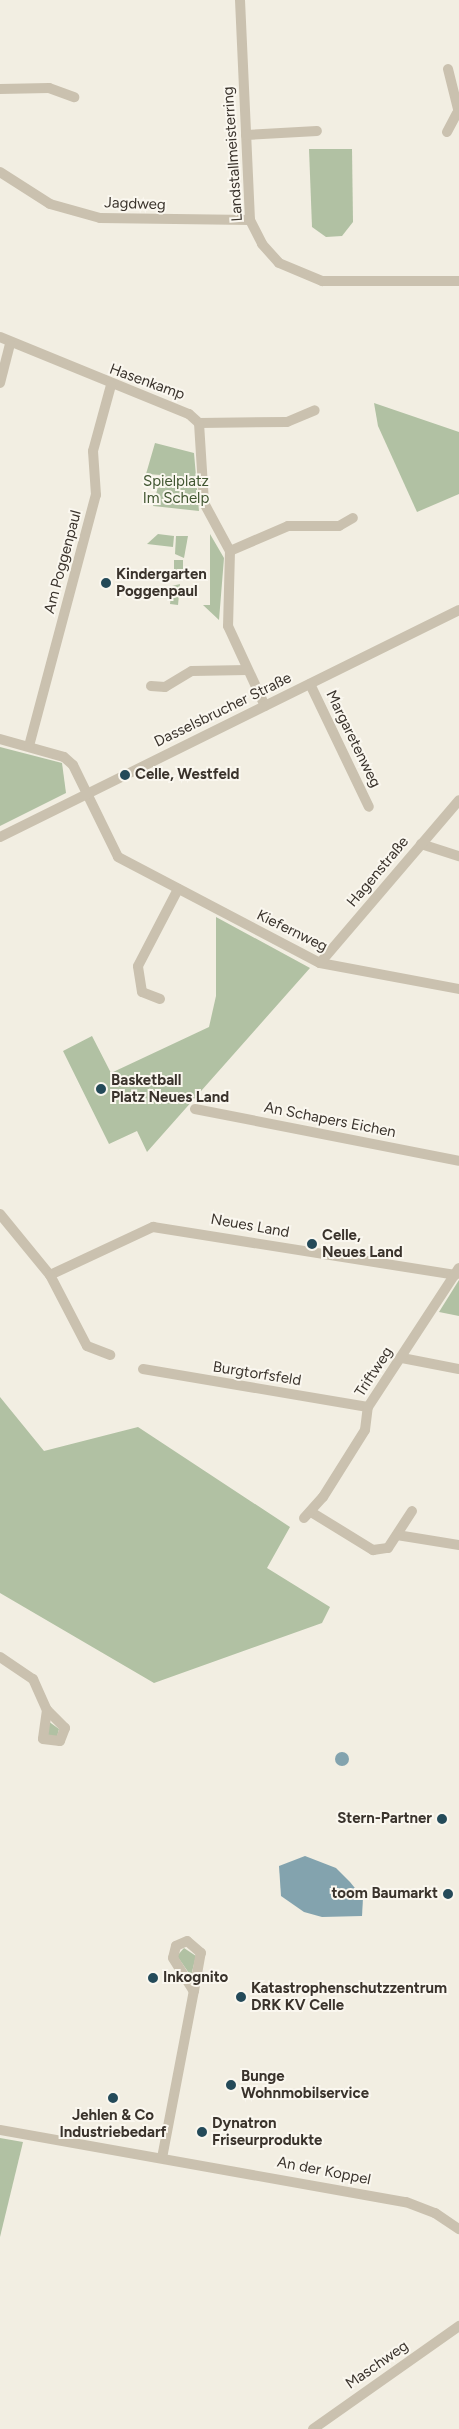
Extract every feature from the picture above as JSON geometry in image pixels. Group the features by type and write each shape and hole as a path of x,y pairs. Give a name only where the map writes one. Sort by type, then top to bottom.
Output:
{"street":[{"name":"Landstallmeisterring","path":"240,0 250,220 279,263 298,274 322,281 459,281"},
{"path":"447,132 458,113 448,69"},
{"path":"0,89 49,88 74,98"},
{"path":"246,135 317,131"},
{"name":"Jagdweg","path":"0,172 50,204 100,218 250,220"},
{"name":"Hasenkamp","path":"0,338 10,344 110,385 189,414 199,424"},
{"path":"0,383 10,344"},
{"name":"Am Poggenpaul","path":"29,746 96,495 93,451 110,385"},
{"path":"265,706 228,626 230,551 204,502 199,424 287,422 315,410"},
{"path":"230,551 288,526 339,526 353,518"},
{"name":"Dasselsbrucher Straße","path":"0,836 459,610"},
{"path":"151,686 165,687 192,672 247,670"},
{"name":"Margaretenweg","path":"310,684 369,807"},
{"name":"Kiefernweg","path":"0,739 64,757 88,793 118,857 320,963 459,989"},
{"name":"Hagenstraße","path":"320,963 459,800"},
{"path":"421,844 459,856"},
{"path":"160,999 142,992 138,966 178,889"},
{"name":"An Schapers Eichen","path":"194,1109 459,1160"},
{"path":"0,1214 50,1275 87,1346 110,1355"},
{"name":"Neues Land","path":"50,1275 153,1227 457,1272"},
{"name":"Triftweg","path":"397,1535 388,1548 373,1550 308,1515 366,1430 368,1407 457,1272"},
{"path":"402,1358 459,1369"},
{"name":"Burgtorfsfeld","path":"143,1369 368,1407"},
{"path":"412,1511 397,1535 459,1545"},
{"path":"0,1657 33,1679 46,1710"},
{"path":"162,2158 194,1991"},
{"name":"An der Koppel","path":"0,2130 406,2202 435,2213 459,2230"},
{"name":"Maschweg","path":"313,2429 459,2326"}],"green space":[{"path":"309,149 352,149 353,222 342,236 326,237 312,227"},
{"path":"374,403 459,432 459,494 417,512 378,426"},
{"name":"Spielplatz Im Schelp","path":"155,443 194,453 199,511 153,506 161,475 146,474"},
{"path":"158,534 174,536 173,547 147,544"},
{"path":"210,534 224,558 219,620 203,605 210,605"},
{"path":"176,536 188,536 184,558 175,554"},
{"path":"174,560 183,560 183,581 174,581"},
{"path":"180,584 178,605 170,604 172,586"},
{"path":"0,747 62,763 66,793 0,826"},
{"path":"216,917 310,968 147,1152 137,1131 109,1144 63,1051 92,1036 111,1073 209,1027 216,996"},
{"path":"459,1280 459,1316 439,1312"},
{"path":"0,1397 44,1451 138,1427 290,1527 267,1568 330,1607 322,1623 154,1683 0,1593"},
{"path":"48,1721 59,1729 57,1737 48,1737"},
{"path":"184,1948 196,1956 191,1976 177,1956"},
{"path":"0,2138 23,2142 0,2237"}],"water":[{"path":"339,1752 345,1752 349,1759 345,1766 339,1766 335,1762 335,1756"},
{"path":"305,1856 336,1868 350,1882 363,1898 362,1916 322,1917 304,1912 281,1896 279,1866"}],"place":[{"name":"Kindergarten Poggenpaul","path":"106,583"},
{"name":"Celle, Westfeld","path":"125,775"},
{"name":"Basketball Platz Neues Land","path":"101,1089"},
{"name":"Celle, Neues Land","path":"312,1244"},
{"name":"Stern-Partner","path":"442,1819"},
{"name":"toom Baumarkt","path":"448,1894"},
{"name":"Inkognito","path":"153,1978"},
{"name":"Katastrophenschutzzentrum DRK KV Celle","path":"241,1997"},
{"name":"Bunge Wohnmobilservice","path":"231,2085"},
{"name":"Jehlen & Co Industriebedarf","path":"113,2098"},
{"name":"Dynatron Friseurprodukte","path":"202,2132"}]}
